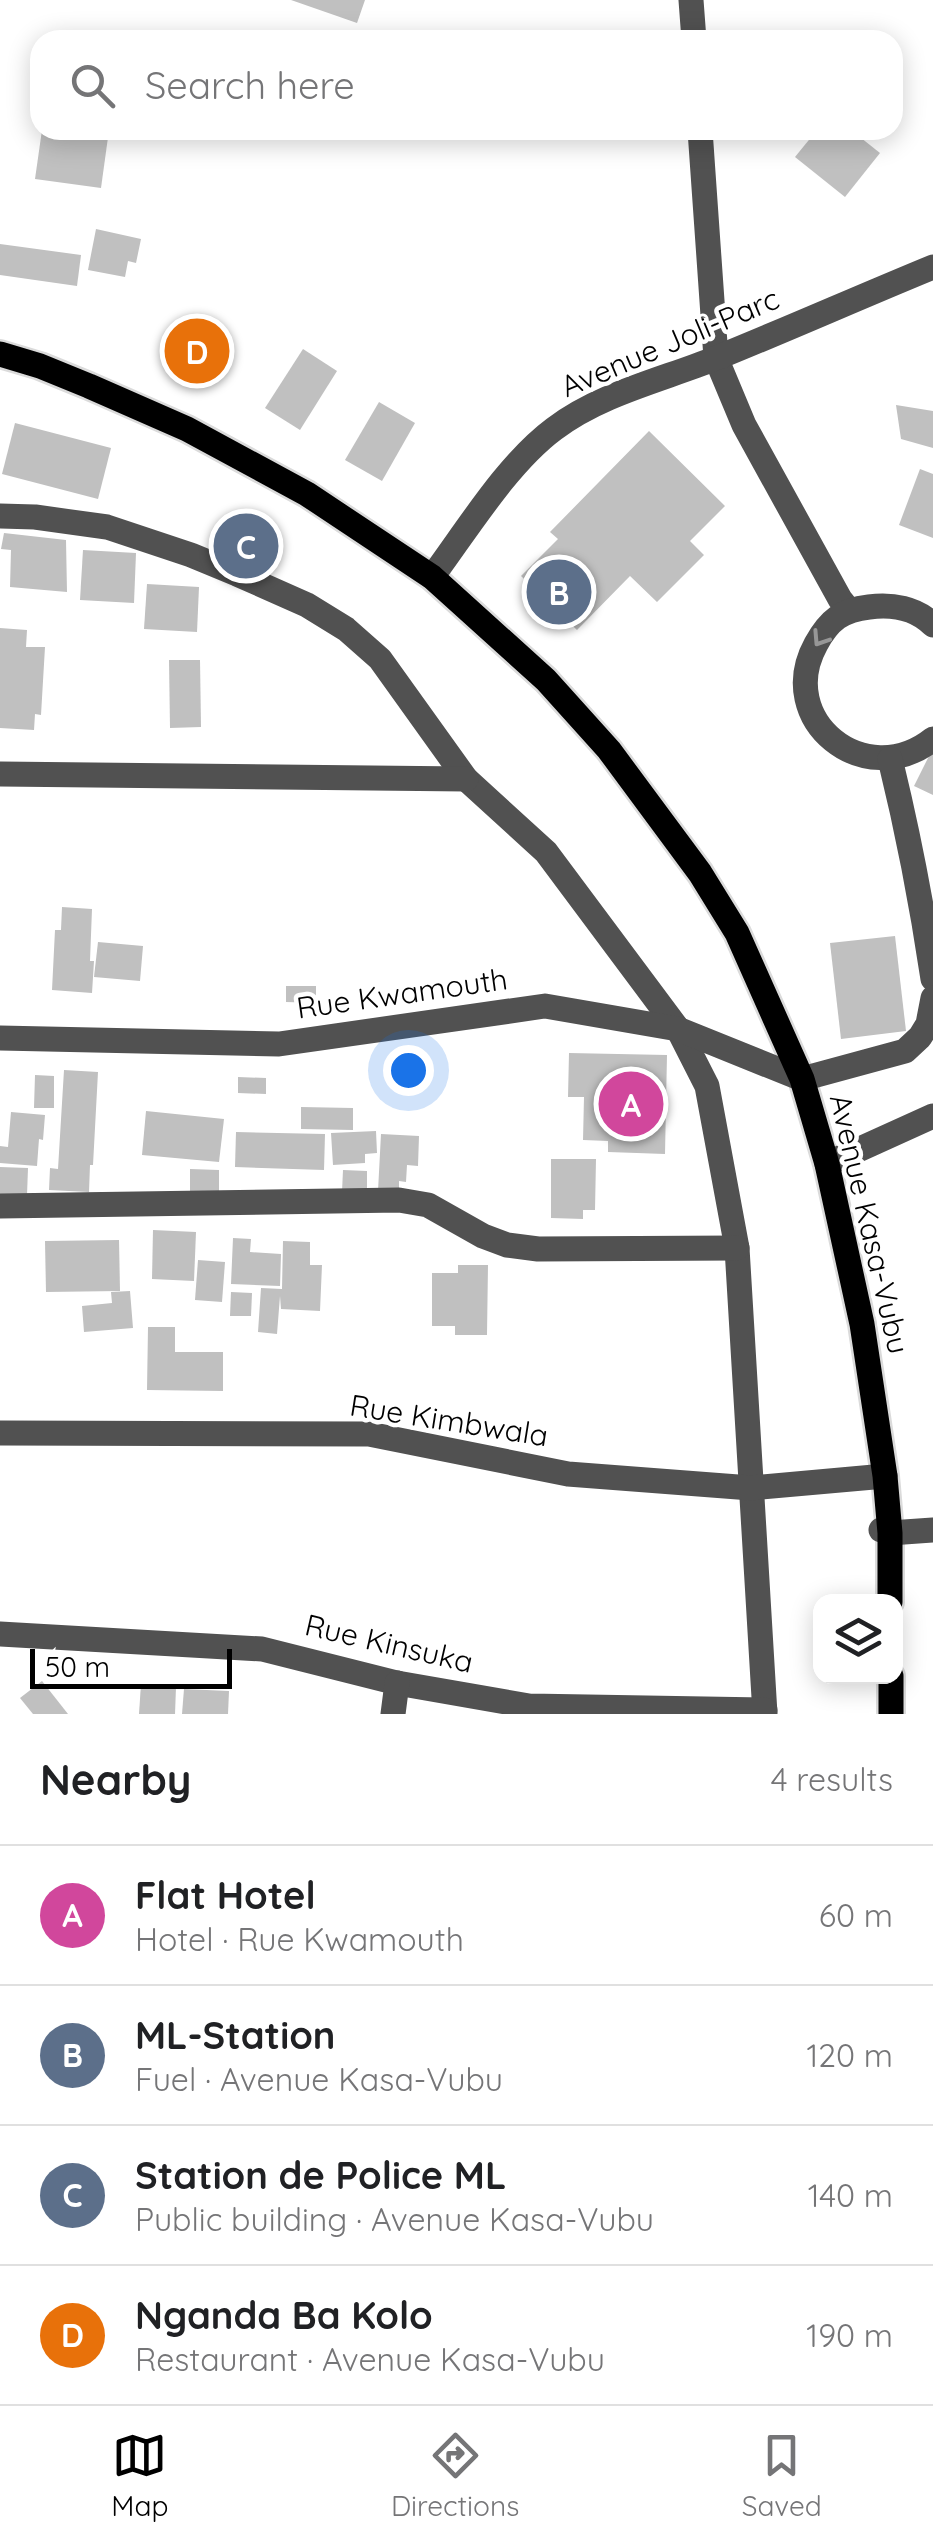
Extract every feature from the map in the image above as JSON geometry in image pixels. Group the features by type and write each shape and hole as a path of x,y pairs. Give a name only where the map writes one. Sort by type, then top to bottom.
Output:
{"main road":[{"name":"Avenue Kasa-Vubu","path":"0,354 40,366 187,429 306,494 432,577 546,680 609,750 700,873 737,933 802,1078 828,1164 862,1324 885,1476 889,1594"},
{"path":"891,1684 891,1714"}],"street":[{"path":"691,0 693,30"},
{"path":"701,140 716,358 744,426 848,610"},
{"name":"Avenue Joli-Parc","path":"432,577 509,474 554,429 596,404 933,266"},
{"path":"0,516 107,527 191,554 307,605 346,629 380,659 466,778 546,852 678,1029 707,1086 737,1248 765,1712"},
{"path":"933,626 924,616 891,604 848,610 824,629 806,661 806,698 822,732 852,754 890,759 918,750 933,739"},
{"path":"890,759 933,979"},
{"path":"0,774 466,778"},
{"path":"802,1078 906,1051 928,1024 933,998"},
{"name":"Rue Kwamouth","path":"0,1038 279,1044 545,1006 678,1029 802,1078"},
{"path":"828,1164 933,1116"},
{"path":"0,1206 399,1200 428,1205 507,1246 737,1248"},
{"name":"Rue Kimbwala","path":"0,1433 369,1434 568,1474 751,1488 885,1476"},
{"path":"885,1531 933,1530"},
{"name":"Rue Kinsuka","path":"0,1634 262,1650 397,1682 529,1706 765,1712"},
{"path":"393,1714 397,1682"}],"building":[{"path":"291,0 365,0 357,23"},
{"path":"41,140 108,140 101,188 35,179"},
{"path":"809,140 864,140 880,153 845,197 795,157"},
{"path":"96,229 141,239 136,263 128,261 125,277 88,270"},
{"path":"0,244 81,255 77,286 0,275"},
{"path":"303,349 337,371 300,430 265,408"},
{"path":"379,402 415,423 382,481 345,460"},
{"path":"896,405 933,411 933,448 901,439"},
{"path":"15,423 111,448 98,499 2,474"},
{"path":"649,431 725,506 690,541 704,555 657,602 630,576 577,630 521,576 558,539 550,532"},
{"path":"920,469 933,474 933,538 899,525"},
{"path":"4,533 66,540 67,592 10,587 11,550 1,549"},
{"path":"83,550 136,553 134,603 80,600"},
{"path":"147,584 199,587 197,632 144,629"},
{"path":"0,628 27,630 26,647 45,647 41,715 35,714 34,730 0,728"},
{"path":"169,660 200,660 201,727 170,728"},
{"path":"933,748 933,795 914,786"},
{"path":"62,907 92,909 92,993 52,990 55,930 61,930"},
{"path":"895,936 906,1031 841,1039 830,943"},
{"path":"98,942 143,946 140,981 94,977"},
{"path":"286,986 316,986 316,1003 286,1002"},
{"path":"569,1053 667,1055 665,1154 608,1152 608,1141 583,1140 584,1097 568,1097"},
{"path":"64,1070 98,1072 89,1192 49,1190 50,1168 58,1169"},
{"path":"35,1075 54,1076 54,1108 34,1108"},
{"path":"238,1077 266,1078 266,1094 238,1093"},
{"path":"301,1107 353,1108 353,1130 301,1129"},
{"path":"146,1111 224,1119 219,1162 142,1155"},
{"path":"11,1112 45,1115 37,1166 0,1163 0,1146 8,1147"},
{"path":"376,1131 377,1153 365,1154 365,1163 333,1165 331,1133"},
{"path":"236,1132 325,1134 324,1170 235,1167"},
{"path":"381,1134 419,1136 418,1166 407,1165 406,1182 399,1181 399,1192 378,1191"},
{"path":"551,1159 596,1159 595,1210 583,1210 583,1219 551,1218"},
{"path":"0,1167 28,1168 27,1195 0,1194"},
{"path":"190,1169 219,1170 219,1194 190,1193"},
{"path":"343,1170 367,1171 367,1192 342,1192"},
{"path":"153,1230 196,1232 194,1281 152,1279"},
{"path":"233,1238 251,1239 250,1252 281,1254 280,1286 231,1284"},
{"path":"119,1240 120,1291 46,1292 45,1241"},
{"path":"283,1241 310,1242 310,1265 322,1265 320,1311 281,1309 280,1296 277,1334 258,1332 261,1288 282,1289"},
{"path":"198,1260 225,1262 222,1302 195,1300"},
{"path":"458,1265 488,1265 487,1335 455,1335 455,1326 432,1326 432,1273 458,1273"},
{"path":"130,1291 133,1328 84,1332 82,1306 112,1303 111,1292"},
{"path":"231,1292 252,1293 251,1316 230,1316"},
{"path":"148,1327 175,1327 175,1352 223,1352 223,1391 147,1390"},
{"path":"42,1681 68,1714 33,1714 20,1698"},
{"path":"141,1684 176,1687 175,1714 139,1714"},
{"path":"184,1689 229,1691 228,1714 182,1714"}],"place":[{"name":"Nganda Ba Kolo","path":"197,351"},
{"name":"Station de Police ML","path":"246,546"},
{"name":"ML-Station","path":"559,592"},
{"name":"Flat Hotel","path":"631,1104"}]}
